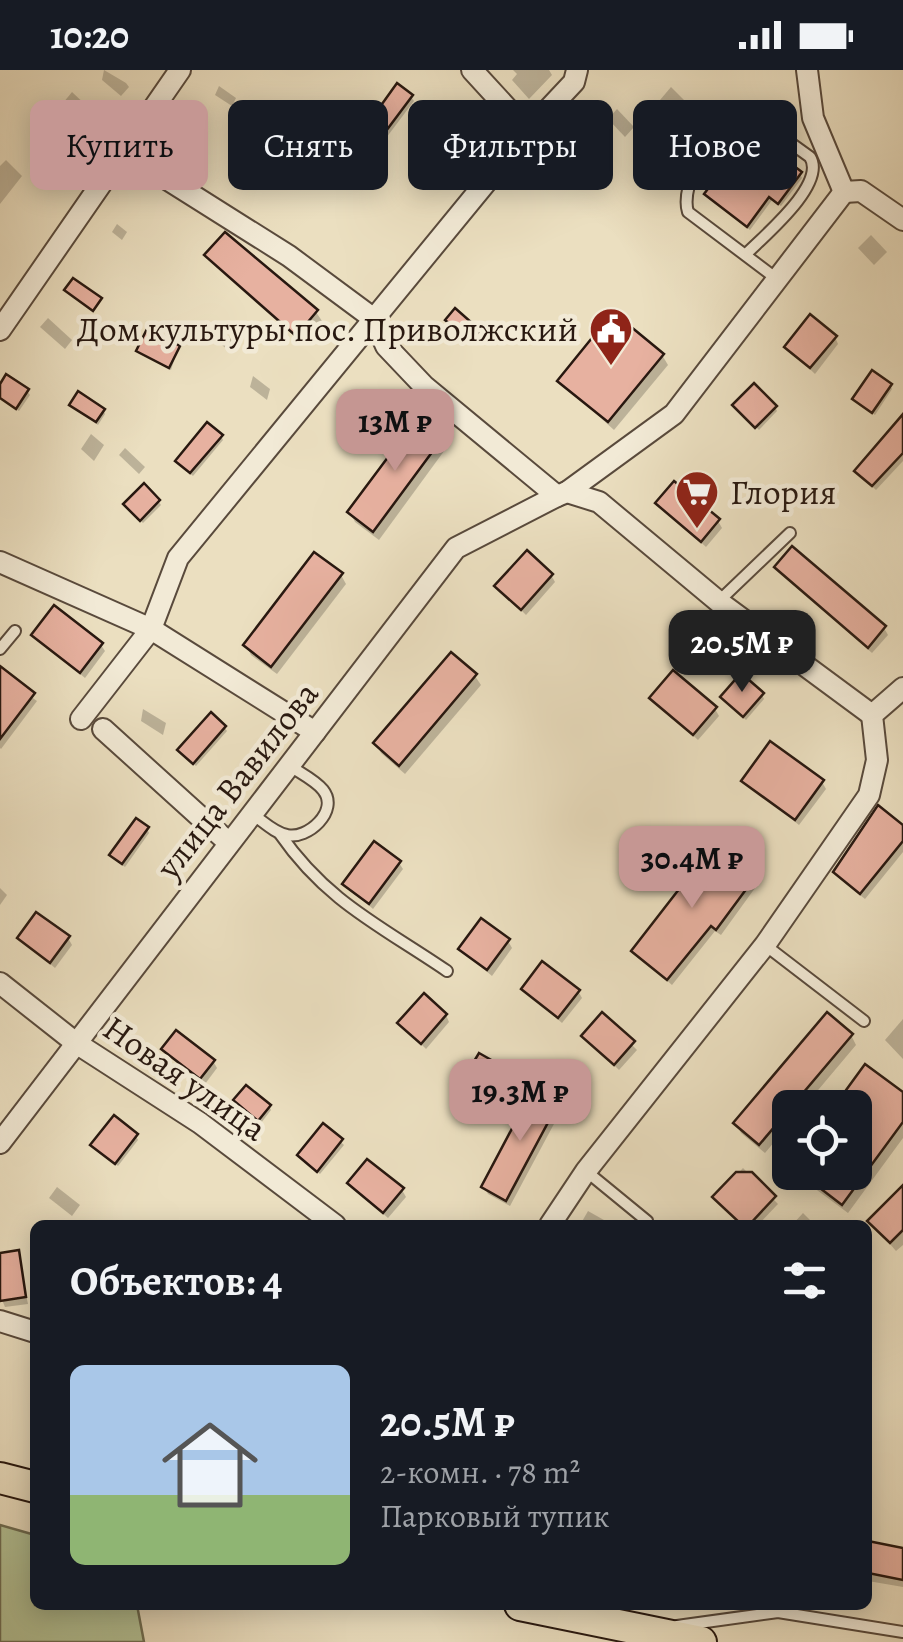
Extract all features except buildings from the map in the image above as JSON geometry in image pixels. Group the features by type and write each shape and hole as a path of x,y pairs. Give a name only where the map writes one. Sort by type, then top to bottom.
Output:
{"main road":[{"path":"0,1478 30,1486"},
{"path":"545,1610 701,1642"}],"street":[{"path":"160,100 180,70"},
{"path":"472,70 500,100"},
{"path":"557,100 574,82 577,70"},
{"path":"807,70 813,118 844,192 861,191 903,220"},
{"path":"0,330 98,190"},
{"path":"184,190 289,256 374,319 386,346 424,386 562,494 599,502 719,602 872,715 876,760 869,796 765,945 586,1171 553,1220"},
{"path":"81,719 150,629 178,558 480,190"},
{"name":"улица Вавилова","path":"0,1143 456,548 562,494 674,414 844,192"},
{"path":"0,562 150,629 314,732"},
{"path":"872,715 903,688"},
{"path":"103,730 229,843"},
{"name":"Новая улица","path":"0,983 76,1043 200,1123 328,1220"},
{"path":"0,1321 30,1330"}],"lane":[{"path":"745,255 786,215 813,179 816,167 810,157 742,108 730,113 706,145 684,195 688,212 777,280"},
{"path":"719,602 790,532"},
{"path":"0,648 15,631"},
{"path":"280,834 306,834 327,807 322,789 289,765"},
{"path":"252,814 280,834 300,864 360,918 385,929 447,971"},
{"path":"765,945 864,1021"},
{"path":"586,1171 646,1220"},
{"path":"643,1630 778,1612 903,1632"}],"green space":[{"path":"0,1525 30,1534 30,1610 138,1610 144,1642 0,1642"}],"place":[{"name":"Дом культуры пос. Приволжский","path":"611,367"},
{"name":"Глория","path":"697,530"}]}
